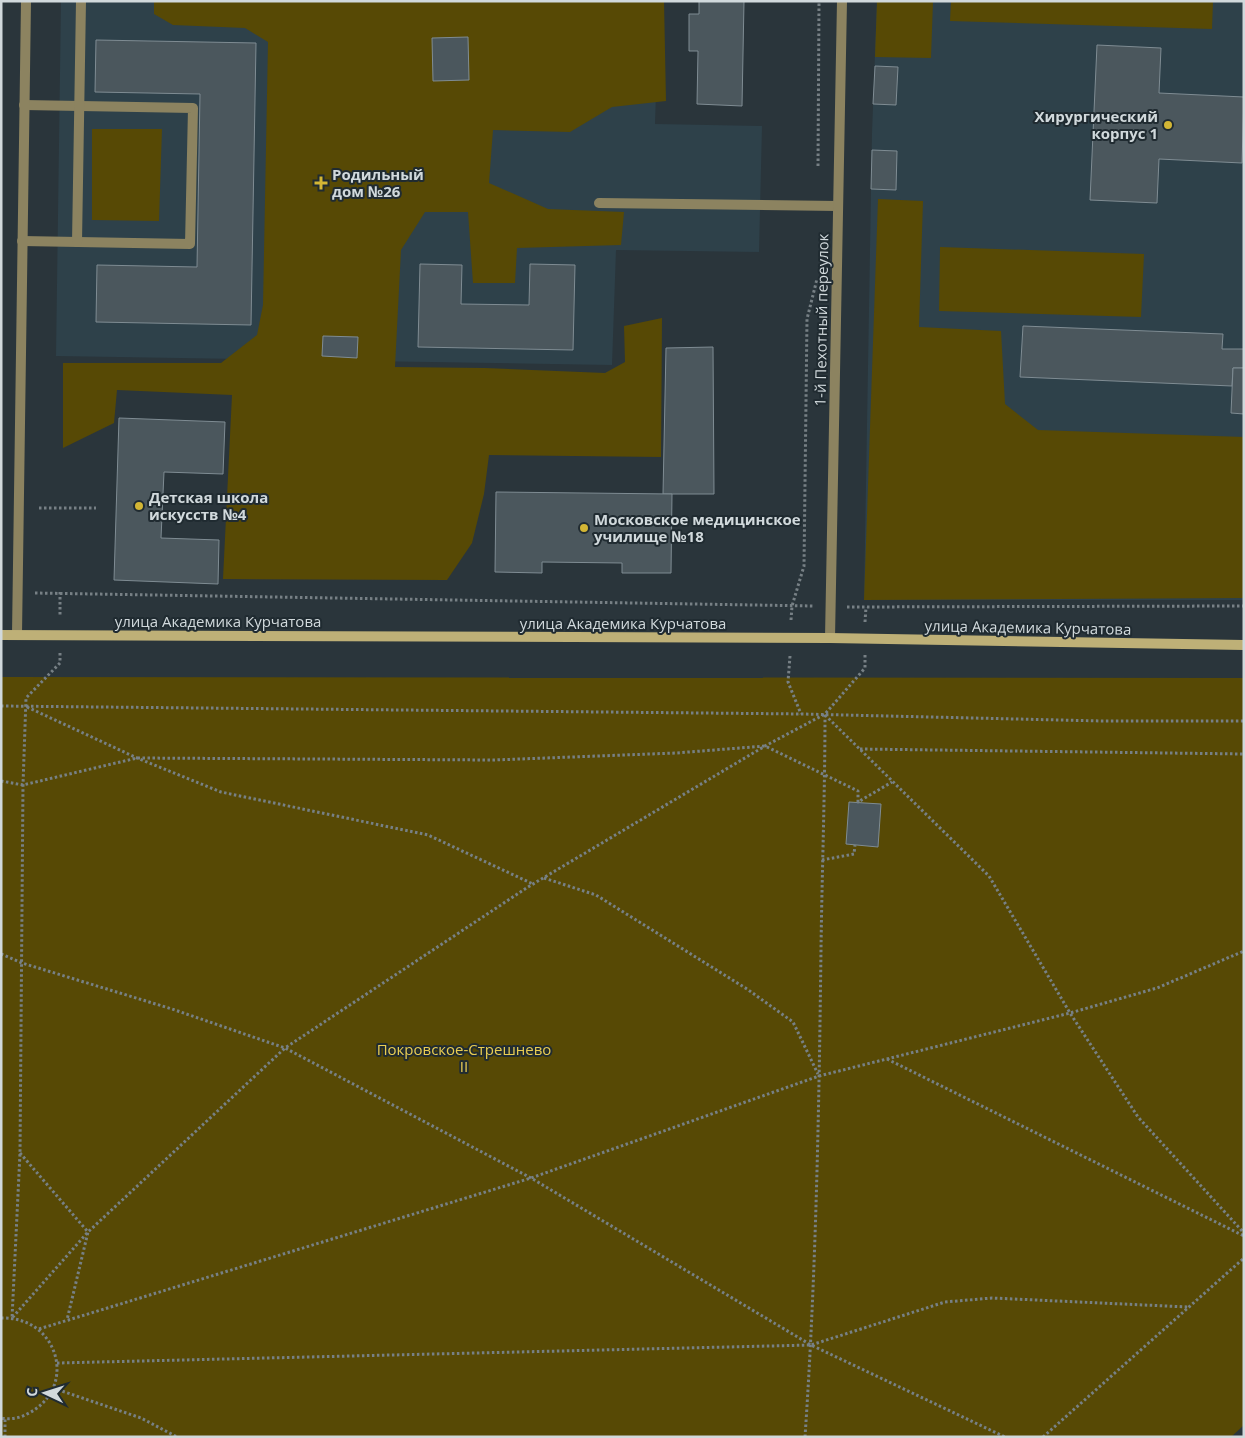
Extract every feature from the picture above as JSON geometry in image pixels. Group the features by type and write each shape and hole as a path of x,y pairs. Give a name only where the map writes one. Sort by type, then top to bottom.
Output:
{"main road":[{"name":"улица Академика Курчатова","path":"1,635 830,638 1244,645"}],"street":[{"path":"17,635 26,1"},
{"path":"77,242 80,1"},
{"name":"1-й Пехотный переулок","path":"830,638 842,1"},
{"path":"22,241 190,244 192,118 192,108 24,105"},
{"path":"599,203 838,206"}],"path":[{"path":"818,167 819,1"},
{"path":"801,714 788,682 792,606 804,566 807,319 817,278"},
{"path":"38,508 96,508"},
{"path":"12,1318 20,1153 23,785 26,698 60,663 60,592"},
{"path":"17,593 60,592 866,607 1244,606"},
{"path":"12,1318 88,1232 285,1048 533,884 765,746 825,714 865,668 866,607"},
{"path":"1,706 825,714 1102,721 1244,721"},
{"path":"26,706 137,758 221,792 428,835 533,884"},
{"path":"825,714 989,876 1070,1013 1138,1117 1244,1234"},
{"path":"805,1437 811,1345 819,1076 825,714"},
{"path":"1,781 23,785 137,758 494,760 676,753 765,746 858,791 858,802 892,782"},
{"path":"860,749 1244,754"},
{"path":"822,860 854,854 855,845"},
{"path":"544,878 596,895 747,989 793,1022 819,1076"},
{"path":"39,1329 532,1178 819,1076 1070,1013 1157,988 1244,951"},
{"path":"1,954 22,963 172,1008 285,1048 532,1178 811,1345 1005,1437"},
{"path":"887,1058 1244,1234"},
{"path":"20,1153 88,1232"},
{"path":"66,1321 88,1232"},
{"path":"1043,1437 1244,1258"},
{"path":"57,1363 811,1345 945,1302 992,1298 1188,1307"},
{"path":"1,1318 27,1321 39,1329 48,1339 54,1350 57,1363 57,1376 46,1400 35,1410 21,1417 3,1419 5,1437"},
{"path":"53,1388 141,1418 177,1437"}],"shaded area":[{"name":"Родильный дом №26","path":"61,1 659,1 655,124 762,126 759,252 616,250 612,365 56,356"},
{"path":"877,1 1244,1 1244,600 864,600 872,133"}],"green space":[{"path":"154,1 664,1 666,101 612,107 570,132 493,130 489,183 548,209 624,212 621,245 517,248 515,283 473,283 468,212 425,212 401,250 395,367 485,368 605,373 625,362 624,326 662,318 661,457 489,455 484,494 472,543 447,580 223,579 232,395 117,390 114,423 63,448 63,363 221,363 257,335 263,305 268,42 245,28 173,25 154,14"},
{"path":"877,1 933,1 931,58 875,57"},
{"path":"951,1 1213,1 1212,29 950,21"},
{"path":"92,129 162,129 159,221 92,220"},
{"path":"878,199 923,201 919,327 1001,331 1005,404 1038,430 1244,437 1244,598 864,600"},
{"path":"940,247 1144,254 1141,317 939,311"},
{"name":"Покровское-Стрешнево II","path":"1,677 1244,678 1244,1425 1231,1437 1,1437"}],"building":[{"path":"699,1 744,1 742,106 697,104 698,51 689,51 689,14 699,14"},
{"path":"468,37 469,80 433,81 432,38"},
{"path":"96,40 256,43 251,325 96,322 97,265 197,267 200,94 95,92"},
{"name":"Хирургический корпус 1","path":"1097,45 1161,48 1159,93 1244,97 1242,163 1159,159 1157,203 1090,200"},
{"path":"875,66 898,67 896,105 873,104"},
{"path":"872,150 897,151 896,190 871,189"},
{"path":"420,264 462,265 461,304 529,305 530,264 575,265 573,350 418,347"},
{"path":"1023,326 1223,334 1222,349 1244,349 1244,368 1233,368 1232,386 1020,377"},
{"path":"323,336 358,337 357,358 322,356"},
{"name":"Московское медицинское училище №18","path":"713,347 714,494 663,494 666,348"},
{"path":"1233,368 1244,368 1244,414 1231,413"},
{"name":"Детская школа искусств №4","path":"119,418 225,422 223,474 164,472 161,538 219,540 218,584 114,580"},
{"name":"Московское медицинское училище №18","path":"496,492 672,494 671,573 622,573 622,563 542,562 542,573 495,572"},
{"path":"849,802 881,804 878,847 846,844"}],"place":[{"name":"Хирургический корпус 1","path":"1168,125"},
{"name":"Родильный дом №26","path":"321,183"},
{"name":"Детская школа искусств №4","path":"139,506"},
{"name":"Московское медицинское училище №18","path":"584,528"}]}
